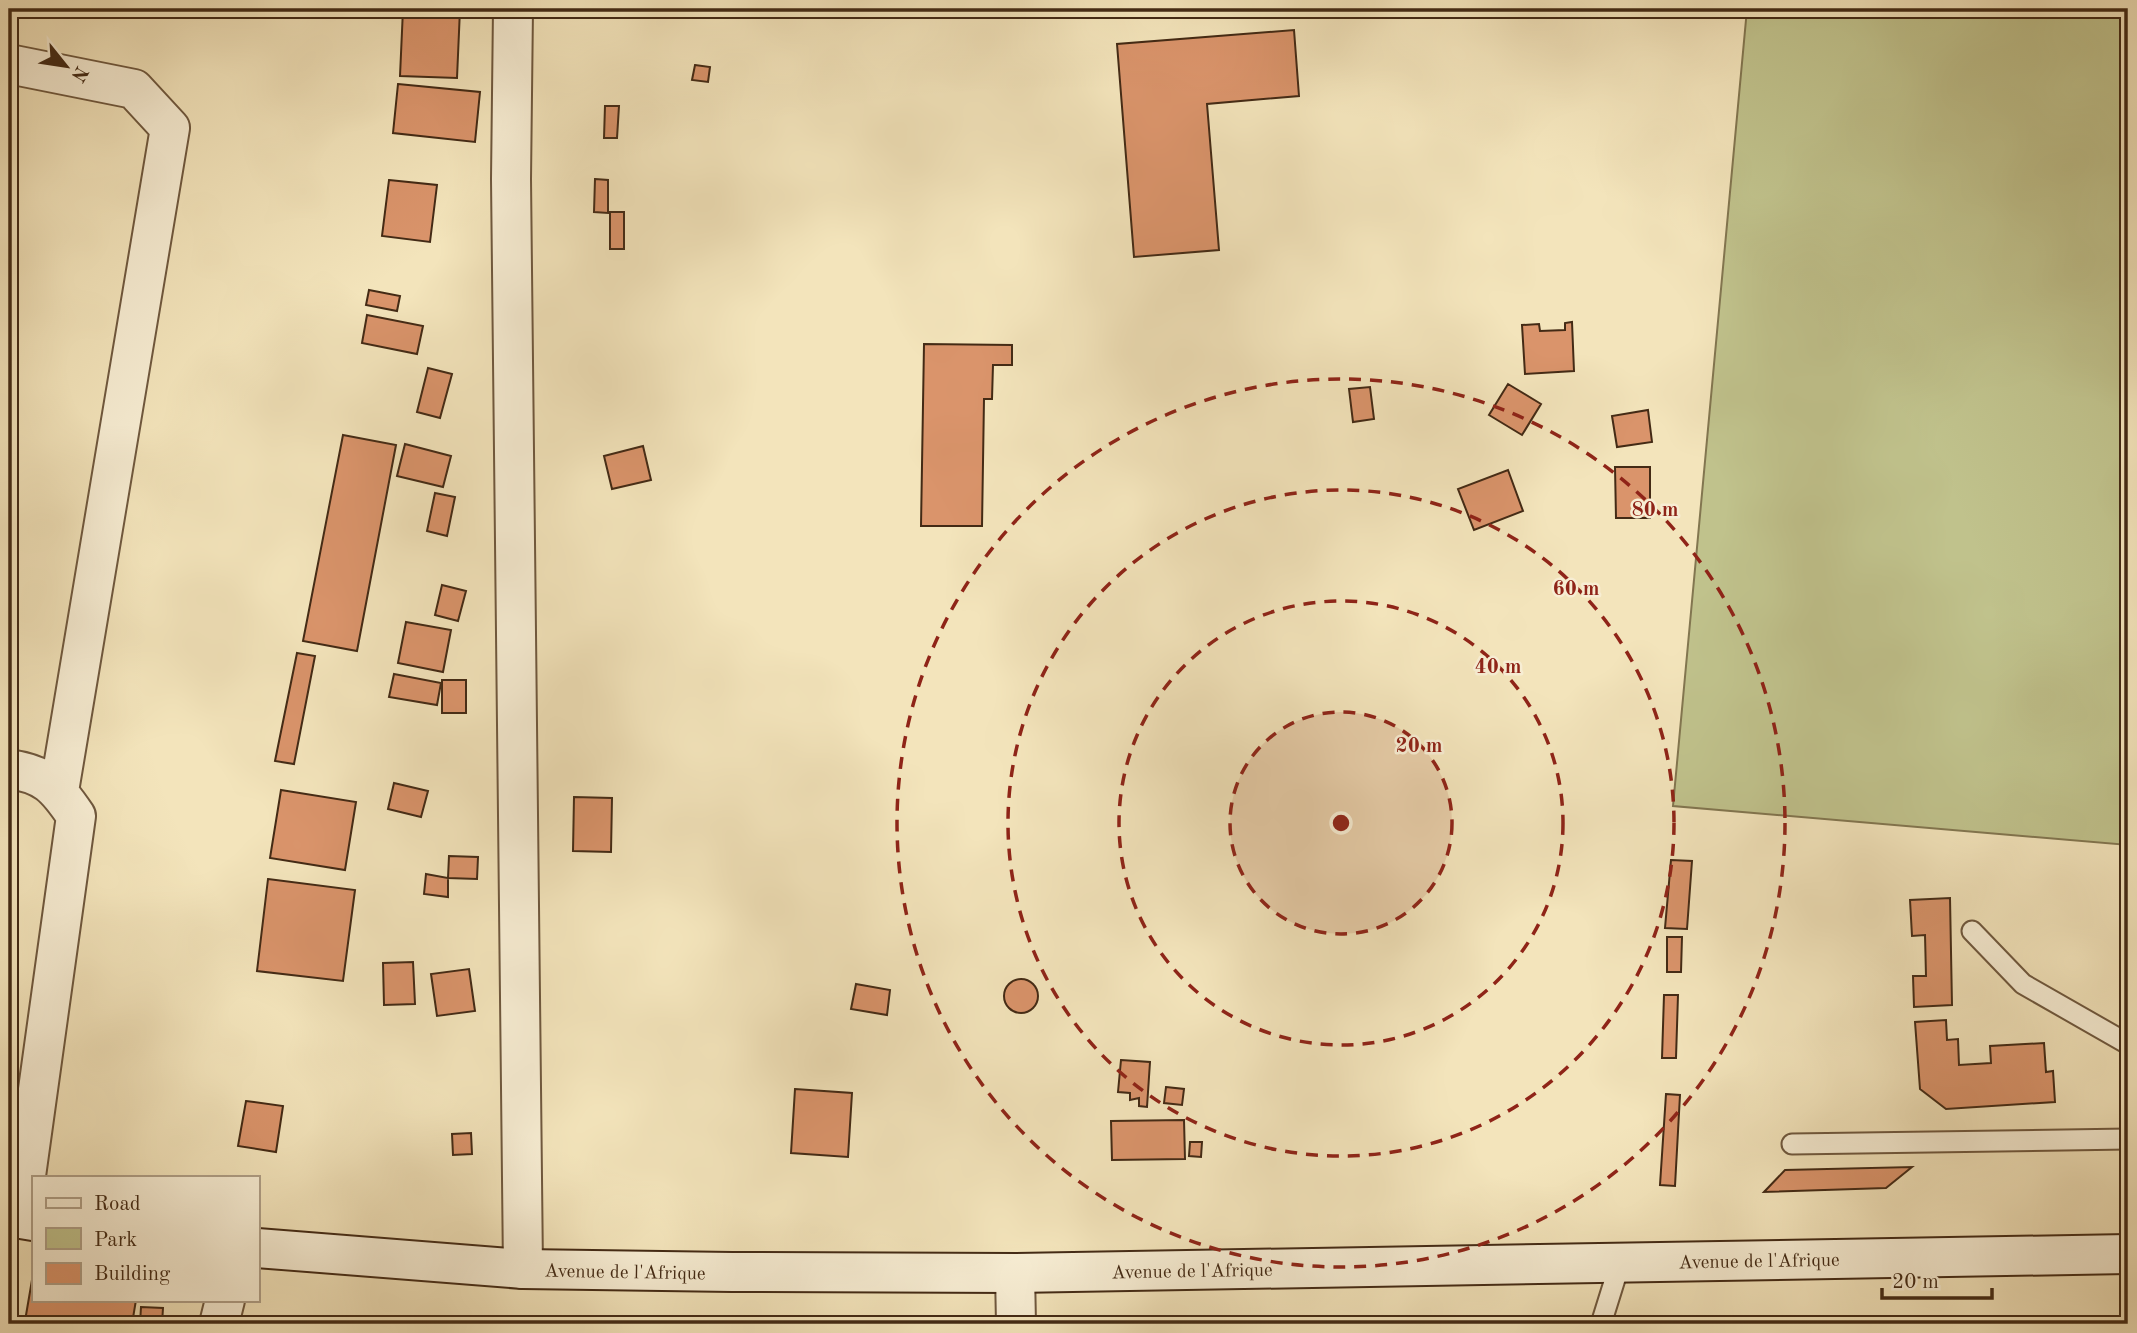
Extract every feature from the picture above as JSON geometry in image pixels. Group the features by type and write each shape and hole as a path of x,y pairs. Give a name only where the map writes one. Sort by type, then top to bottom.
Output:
{"street":[{"path":"513,9 511,179 523,1269"},
{"path":"9,64 134,89 170,128 59,791"},
{"path":"9,769 31,772 59,791 76,816 21,1219"},
{"name":"Avenue de l'Afrique","path":"259,1248 523,1269 1015,1273 2128,1254"},
{"path":"1015,1273 1016,1324"},
{"path":"219,1324 224,1302"}],"lane":[{"path":"1972,931 2023,984 2128,1044"},
{"path":"1792,1144 2128,1139"},
{"path":"1601,1324 1620,1263"}],"green space":[{"path":"1747,9 2128,9 2128,845 1673,806"}],"building":[{"path":"403,9 460,9 457,78 400,76"},
{"path":"1294,30 1299,96 1207,104 1219,250 1134,257 1117,44"},
{"path":"695,65 710,67 708,82 692,80"},
{"path":"398,84 480,92 475,142 393,133"},
{"path":"605,106 619,106 617,138 604,138"},
{"path":"595,179 608,180 608,213 594,212"},
{"path":"389,180 437,185 430,242 382,236"},
{"path":"610,212 624,212 624,249 610,249"},
{"path":"369,290 400,296 397,311 366,305"},
{"path":"367,315 423,326 417,354 362,343"},
{"path":"1572,322 1574,371 1525,374 1522,325 1539,324 1540,331 1565,330 1565,323"},
{"path":"924,344 1012,345 1012,365 993,365 992,399 984,399 982,526 921,526"},
{"path":"428,368 452,374 440,418 417,412"},
{"path":"1508,384 1541,404 1522,435 1489,415"},
{"path":"1370,387 1374,419 1353,422 1349,389"},
{"path":"1648,410 1652,442 1617,447 1612,416"},
{"path":"343,435 396,445 357,651 303,641"},
{"path":"405,444 451,456 443,487 397,476"},
{"path":"643,446 651,480 612,489 604,456"},
{"path":"1615,467 1650,467 1650,518 1616,518"},
{"path":"1508,470 1523,511 1474,530 1458,489"},
{"path":"435,493 455,497 447,536 427,531"},
{"path":"442,585 466,591 458,621 435,615"},
{"path":"406,622 451,630 443,672 398,663"},
{"path":"297,653 315,656 294,764 275,761"},
{"path":"394,674 441,683 437,705 389,697"},
{"path":"442,680 466,680 466,713 442,713"},
{"path":"394,783 428,791 421,817 388,809"},
{"path":"281,790 356,802 345,870 270,858"},
{"path":"574,797 612,798 611,852 573,851"},
{"path":"449,856 478,857 477,879 448,878"},
{"path":"1671,860 1692,861 1687,929 1665,928"},
{"path":"426,874 448,878 448,897 424,894"},
{"path":"268,879 355,890 343,981 257,971"},
{"path":"1950,898 1952,1005 1914,1007 1913,976 1926,976 1925,935 1912,936 1910,900"},
{"path":"1667,937 1682,937 1681,972 1667,972"},
{"path":"413,962 415,1004 384,1005 383,963"},
{"path":"469,969 475,1011 437,1016 431,974"},
{"path":"1021,979 1033,984 1038,996 1033,1008 1021,1013 1009,1008 1004,996 1009,984"},
{"path":"856,984 890,990 887,1015 851,1009"},
{"path":"1664,995 1678,995 1676,1058 1662,1058"},
{"path":"1946,1020 1947,1040 1958,1039 1959,1065 1991,1063 1990,1046 2044,1043 2046,1072 2053,1071 2055,1102 1946,1109 1920,1089 1915,1022"},
{"path":"1121,1060 1150,1062 1147,1107 1139,1106 1139,1098 1130,1100 1130,1093 1118,1092"},
{"path":"1166,1087 1184,1089 1182,1105 1164,1103"},
{"path":"795,1089 852,1093 848,1157 791,1153"},
{"path":"1666,1094 1680,1095 1675,1186 1660,1185"},
{"path":"246,1101 283,1106 276,1152 238,1146"},
{"path":"1184,1120 1185,1159 1112,1160 1111,1121"},
{"path":"471,1133 472,1154 453,1155 452,1134"},
{"path":"1190,1142 1202,1142 1201,1157 1189,1156"},
{"path":"1912,1167 1886,1188 1764,1192 1785,1170"},
{"path":"32,1280 32,1302 136,1302 132,1324 50,1324 25,1321"},
{"path":"141,1307 163,1308 162,1324 140,1324"}]}
